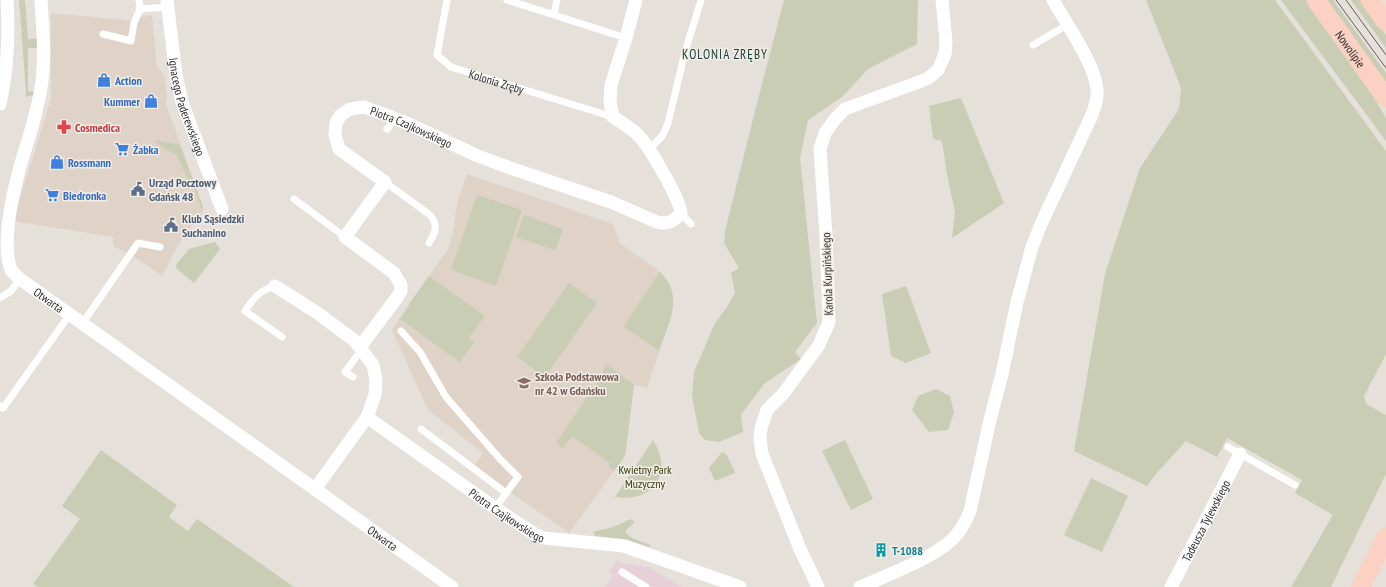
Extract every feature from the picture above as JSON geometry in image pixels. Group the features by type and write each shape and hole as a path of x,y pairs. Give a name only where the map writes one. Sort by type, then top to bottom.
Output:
{"main road":[{"name":"Nowolipie","path":"1316,0 1386,98"},
{"path":"1370,0 1386,22"},
{"path":"1362,587 1386,537"}],"street":[{"path":"0,104 5,83 8,42 8,0"},
{"name":"Otwarta","path":"41,0 43,26 43,74 40,94 27,145 3,225 3,249 7,262 12,271 20,279 82,324 315,488 452,587"},
{"path":"614,117 610,101 611,85 636,0"},
{"name":"Karola Kurpińskiego","path":"818,587 800,549 762,454 761,428 767,410 783,394 819,345 829,322 820,149 825,134 835,119 845,109 927,79 938,70 945,54 942,0"},
{"path":"860,587 912,564 943,547 958,534 970,511 990,420 1032,247 1040,224 1091,117 1098,91 1096,80 1087,58 1053,0"},
{"name":"Ignacego Paderewskiego","path":"167,3 176,75 182,102 222,209"},
{"name":"Piotra Czajkowskiego","path":"385,182 339,149 336,142 335,130 340,116 350,109 364,107 391,124 510,168 611,202 662,224 670,222 681,213"},
{"name":"Kolonia Zręby","path":"614,117 639,136 649,150 676,198 681,213"},
{"path":"361,348 398,296 401,291 401,285 394,274 345,237 385,182"},
{"path":"275,286 355,341 373,365 376,380 375,395 367,418 315,488"},
{"name":"Piotra Czajkowskiego","path":"367,418 536,535 544,538 624,546 740,587"},
{"name":"Tadeusza Tylewskiego","path":"1171,587 1240,454"}],"lane":[{"path":"103,34 131,41 134,23 140,9 139,0"},
{"name":"Kolonia Zręby","path":"447,0 437,55 451,67 614,117"},
{"path":"507,0 626,38"},
{"path":"554,14 557,0"},
{"path":"649,150 663,135 668,123 685,52 700,0"},
{"path":"140,9 167,3"},
{"path":"1033,45 1067,25"},
{"path":"385,182 434,220 436,231 429,243"},
{"path":"294,199 345,237"},
{"path":"681,213 691,224"},
{"path":"82,324 138,243 160,247"},
{"path":"0,298 11,290 20,279"},
{"path":"275,286 263,290 256,296 245,312 282,337"},
{"path":"0,406 3,408 70,314"},
{"path":"401,331 420,352 446,397 500,459 518,476 495,508"},
{"path":"353,378 345,372 361,348"},
{"path":"421,429 506,493"},
{"path":"1228,447 1296,485"},
{"path":"622,572 646,587"}],"shaded area":[{"path":"51,13 127,20 152,15 157,67 165,76 167,97 166,104 204,210 177,247 162,276 135,257 113,246 113,237 13,221 51,99"},
{"path":"467,174 613,224 620,244 657,269 668,282 673,296 672,313 647,388 634,385 625,456 569,533 474,467 483,453 428,410 392,330 448,249 453,234 457,204"},
{"path":"617,561 621,563 649,567 682,587 605,587 613,575 609,572"}],"green space":[{"path":"19,0 25,0 28,39 38,38 38,48 28,48 28,91 35,92 34,95 25,97 26,92"},
{"path":"784,0 918,0 917,44 868,69 842,97 808,120 800,158 817,323 795,352 801,359 764,384 741,415 743,432 719,442 705,440 699,433 692,396 694,372 714,325 735,293 731,273 739,268 724,243 725,231"},
{"path":"1146,0 1275,0 1386,151 1386,354 1364,396 1366,404 1386,415 1386,474 1331,587 1291,587 1333,515 1295,493 1302,480 1227,438 1217,457 1186,441 1147,486 1074,451 1105,274 1140,168 1179,109 1181,88"},
{"path":"1281,0 1306,0 1364,80 1386,118 1386,141"},
{"path":"1325,0 1333,0 1386,73 1386,83"},
{"path":"1351,0 1361,0 1386,35 1386,48"},
{"path":"961,98 1004,203 952,238 955,211 948,180 942,141 933,139 929,106"},
{"path":"155,140 180,145 203,207 201,208 193,185 190,184 176,154 155,142"},
{"path":"477,195 522,210 496,286 451,270"},
{"path":"524,215 563,229 555,250 516,237"},
{"path":"215,242 220,249 194,283 177,269 176,265 189,249"},
{"path":"660,272 672,290 673,308 659,351 624,326"},
{"path":"429,276 485,316 469,338 474,342 460,362 400,319"},
{"path":"569,283 597,303 545,377 517,357"},
{"path":"906,286 931,353 906,363 891,356 882,294"},
{"path":"606,364 634,385 625,456 614,471 608,466 610,463 572,436 563,448 556,443 601,377"},
{"path":"936,389 950,396 954,412 948,430 929,432 912,410 918,396"},
{"name":"Kwietny Park Muzyczny","path":"653,440 659,452 661,464 660,474 656,483 649,490 640,495 628,498 615,497"},
{"path":"845,440 873,499 851,510 822,451"},
{"path":"101,450 177,505 169,517 188,531 197,519 294,587 38,587 33,584 80,519 62,506"},
{"path":"722,452 727,455 735,473 715,481 709,468"},
{"path":"1091,478 1128,496 1102,552 1064,535"},
{"path":"631,519 635,522 626,530 626,533 632,538 650,545 649,547 625,539 595,536 593,532 613,527"}],"tram line":[{"path":"1336,0 1386,68"},
{"path":"1346,0 1386,55"}],"place":[{"name":"Action","path":"104,80"},
{"name":"Kummer","path":"151,101"},
{"name":"Cosmedica","path":"64,127"},
{"name":"Żabka","path":"122,149"},
{"name":"Rossmann","path":"57,162"},
{"name":"Urząd Pocztowy Gdańsk 48","path":"138,189"},
{"name":"Biedronka","path":"52,195"},
{"name":"Klub Sąsiedzki Suchanino","path":"171,225"},
{"name":"Szkoła Podstawowa nr 42 w Gdańsku","path":"524,383"},
{"name":"T-1088","path":"881,550"}],"district":[{"name":"KOLONIA ZRĘBY","path":"725,54"}]}
